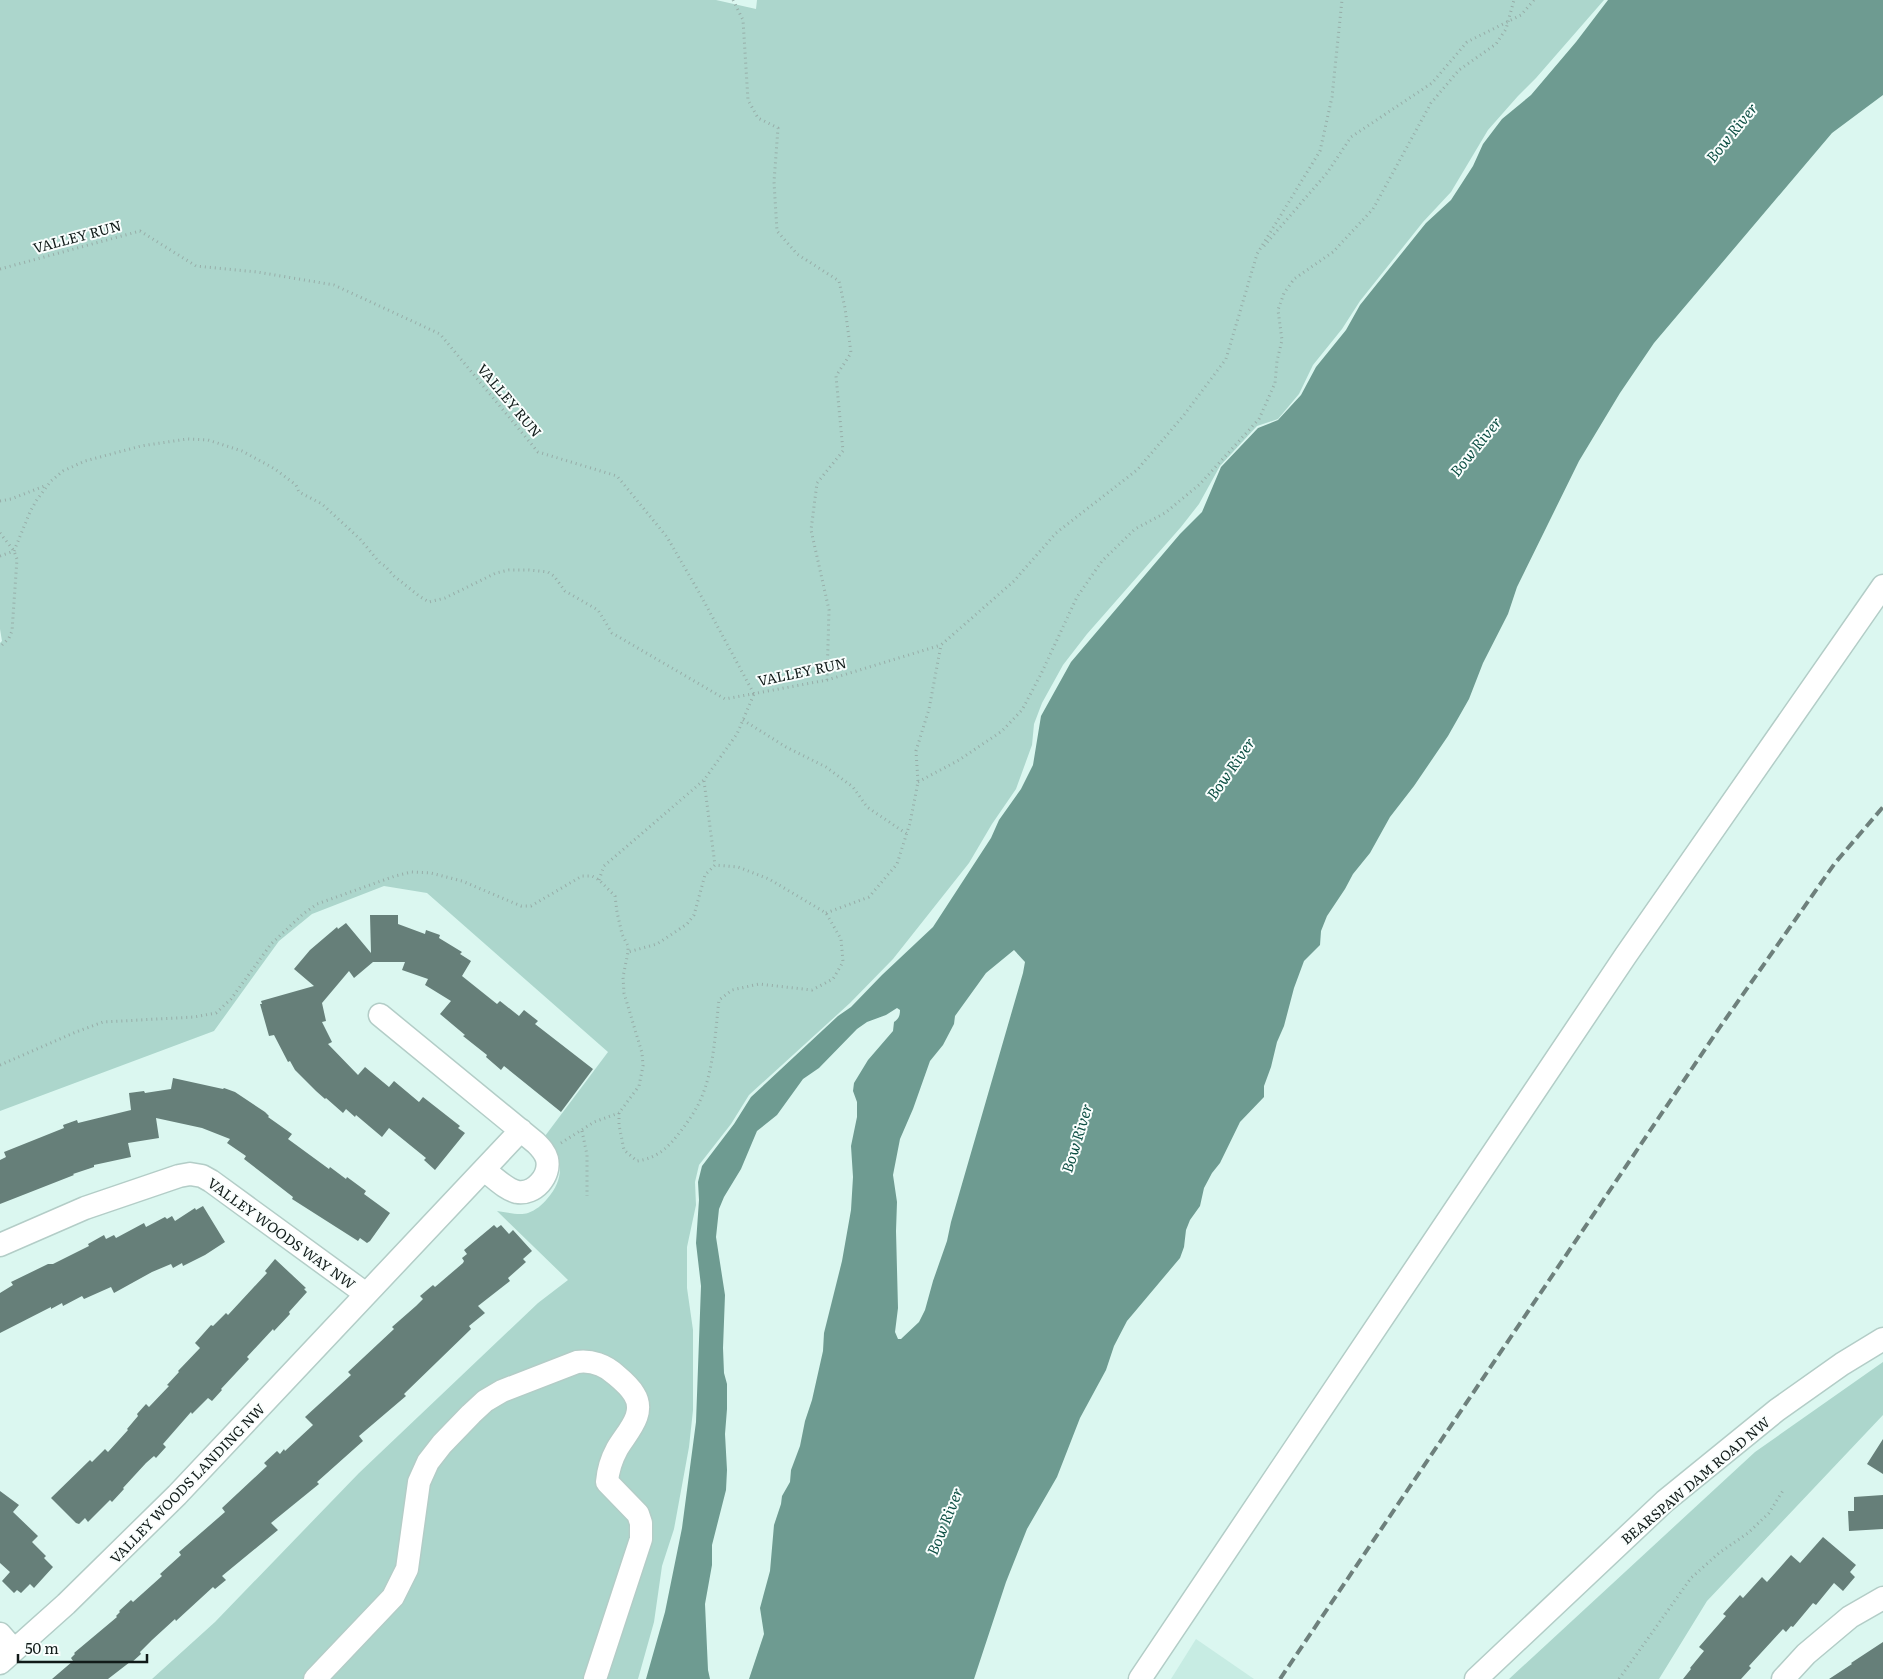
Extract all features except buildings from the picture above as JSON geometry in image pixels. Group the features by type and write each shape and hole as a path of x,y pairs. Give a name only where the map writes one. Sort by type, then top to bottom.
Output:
{"street":[{"path":"1140,1679 1626,955 1883,586"},
{"path":"380,1015 536,1142 546,1157 547,1164 544,1177 535,1187 528,1191 514,1191 484,1170 521,1130"},
{"name":"VALLEY WOODS LANDING NW","path":"5,1649 113,1559 177,1495 484,1170"},
{"name":"VALLEY WOODS WAY NW","path":"0,1245 85,1208 179,1176 196,1175 211,1181 366,1294"},
{"name":"BEARSPAW DAM ROAD NW","path":"1476,1679 1665,1501 1777,1410 1842,1364 1883,1339"},
{"path":"316,1679 393,1597 400,1586 407,1569 419,1482 428,1462 442,1444 478,1407 502,1391 586,1360 597,1363 613,1372 635,1395 638,1406 635,1422 617,1448 611,1462 607,1482 638,1514 641,1523 642,1540 595,1679"},
{"path":"1783,1679 1806,1654 1850,1617 1883,1598"}],"path":[{"path":"733,0 743,20 748,100 758,118 778,128 774,182 777,231 797,254 838,281 845,308 851,353 836,376 843,451 816,483 810,530 829,610 827,680"},
{"path":"826,913 869,897 897,864 918,782 916,751 929,709 941,645 1014,580 1056,533 1137,470 1184,415 1226,359 1257,254 1320,151 1332,97 1342,0"},
{"path":"918,782 959,760 1002,731 1022,710 1078,597 1102,561 1135,529 1165,513 1200,484 1259,419 1276,383 1277,361 1282,340 1278,310 1284,293 1294,279 1332,252 1373,209 1431,103 1459,70 1496,44 1506,29 1514,0"},
{"path":"1257,254 1326,173 1351,137 1432,83 1467,42 1521,15 1534,0"},
{"name":"VALLEY RUN","path":"0,269 140,231 196,266 257,272 334,285 440,334 538,452 617,476 667,537 754,694 827,680 941,645"},
{"path":"0,556 14,551 30,512 55,476 78,464 121,451 187,439 208,440 242,451 275,469 296,485 299,492 322,504 360,538 380,563 408,588 430,602 445,598 496,573 509,570 548,572 554,576 565,591 598,610 612,633 725,699 754,694"},
{"path":"0,501 12,499 47,485"},
{"path":"0,533 14,551 17,559 12,631 9,638 0,647"},
{"path":"599,880 604,866 704,780 737,734 754,694"},
{"path":"742,720 786,748 826,767 852,787 867,807 906,834"},
{"path":"704,780 715,865"},
{"path":"619,1113 619,1125 624,1150 636,1160 648,1159 659,1154 670,1145 699,1104 707,1084 719,1000 732,990 759,984 812,990 833,979 843,962 841,939 826,913 769,879 738,867 715,865 705,875 694,915 687,924 656,944 628,952"},
{"path":"0,1065 103,1022 194,1017 216,1013 231,999 271,944 303,914 318,904 395,876 411,872 431,873 462,881 521,906 531,906 582,876 592,876 599,880 615,896 622,934 628,946 623,977 624,993 642,1053 643,1066 639,1086 619,1113 594,1122 559,1144 546,1157"},
{"path":"582,1131 587,1154 587,1196"},
{"path":"1619,1679 1691,1578 1719,1553 1748,1533 1769,1513 1784,1489"}],"shaded area":[{"path":"0,0 716,0 756,9 757,0 1604,0 1488,130 1451,192 1423,222 1360,301 1342,329 1313,365 1299,394 1278,419 1257,426 1220,466 1199,504 1181,527 1087,634 1063,665 1042,703 1034,724 1032,745 1016,789 969,863 893,959 850,1003 749,1095 731,1124 699,1165 695,1182 696,1205 687,1247 687,1288 693,1330 693,1410 689,1447 674,1529 662,1566 654,1622 638,1679 152,1679 215,1622 359,1473 538,1303 568,1280 497,1211 517,1214 528,1213 541,1205 553,1191 559,1175 559,1159 545,1136 608,1052 427,893 384,886 312,914 279,941 214,1031 0,1111 0,643 2,641 0,629"},
{"path":"1883,1362 1883,1415 1707,1601 1659,1679 1509,1679 1755,1452"},
{"path":"1196,1639 1254,1679 1171,1679"}],"water":[{"name":"Bow River","path":"1608,0 1883,0 1883,95 1832,133 1654,343 1620,393 1579,461 1517,587 1508,614 1483,663 1469,699 1448,736 1390,817 1370,853 1353,874 1327,916 1321,931 1320,945 1304,961 1264,1086 1264,1097 1240,1122 1220,1163 1204,1188 1200,1206 1190,1220 1186,1230 1184,1247 1180,1258 1127,1321 1114,1346 1106,1370 1080,1418 1057,1477 1027,1529 1006,1582 974,1679 749,1679 764,1634 760,1608 770,1571 774,1525 782,1496 790,1482 791,1470 800,1446 812,1400 823,1351 824,1333 842,1261 851,1210 853,1177 851,1146 857,1117 857,1102 853,1091 854,1083 868,1060 893,1031 894,1022 900,1014 900,1010 897,1008 886,1015 867,1022 857,1029 819,1068 803,1079 777,1115 757,1131 741,1169 719,1209 716,1237 725,1295 723,1348 724,1373 727,1384 725,1434 727,1470 726,1490 712,1545 712,1565 705,1604 710,1679 646,1679 665,1612 682,1528 696,1422 701,1286 696,1243 699,1200 698,1182 702,1166 734,1124 751,1097 838,1016 851,1007 933,927 991,838 999,820 1021,789 1033,765 1041,716 1071,662 1180,534 1202,512 1221,467 1258,428 1278,420 1301,395 1316,367 1346,330 1360,305 1426,223 1451,200 1473,166 1483,144 1502,119 1531,95 1576,42","holes":["1014,950 1025,962 947,1241 925,1310 919,1322 901,1339 898,1339 895,1332 898,1308 897,1202 893,1175 900,1139 930,1061 943,1045 954,1024 955,1016 986,973"]}],"railway":[{"path":"1280,1679 1720,1027 1835,863 1883,807"}]}
